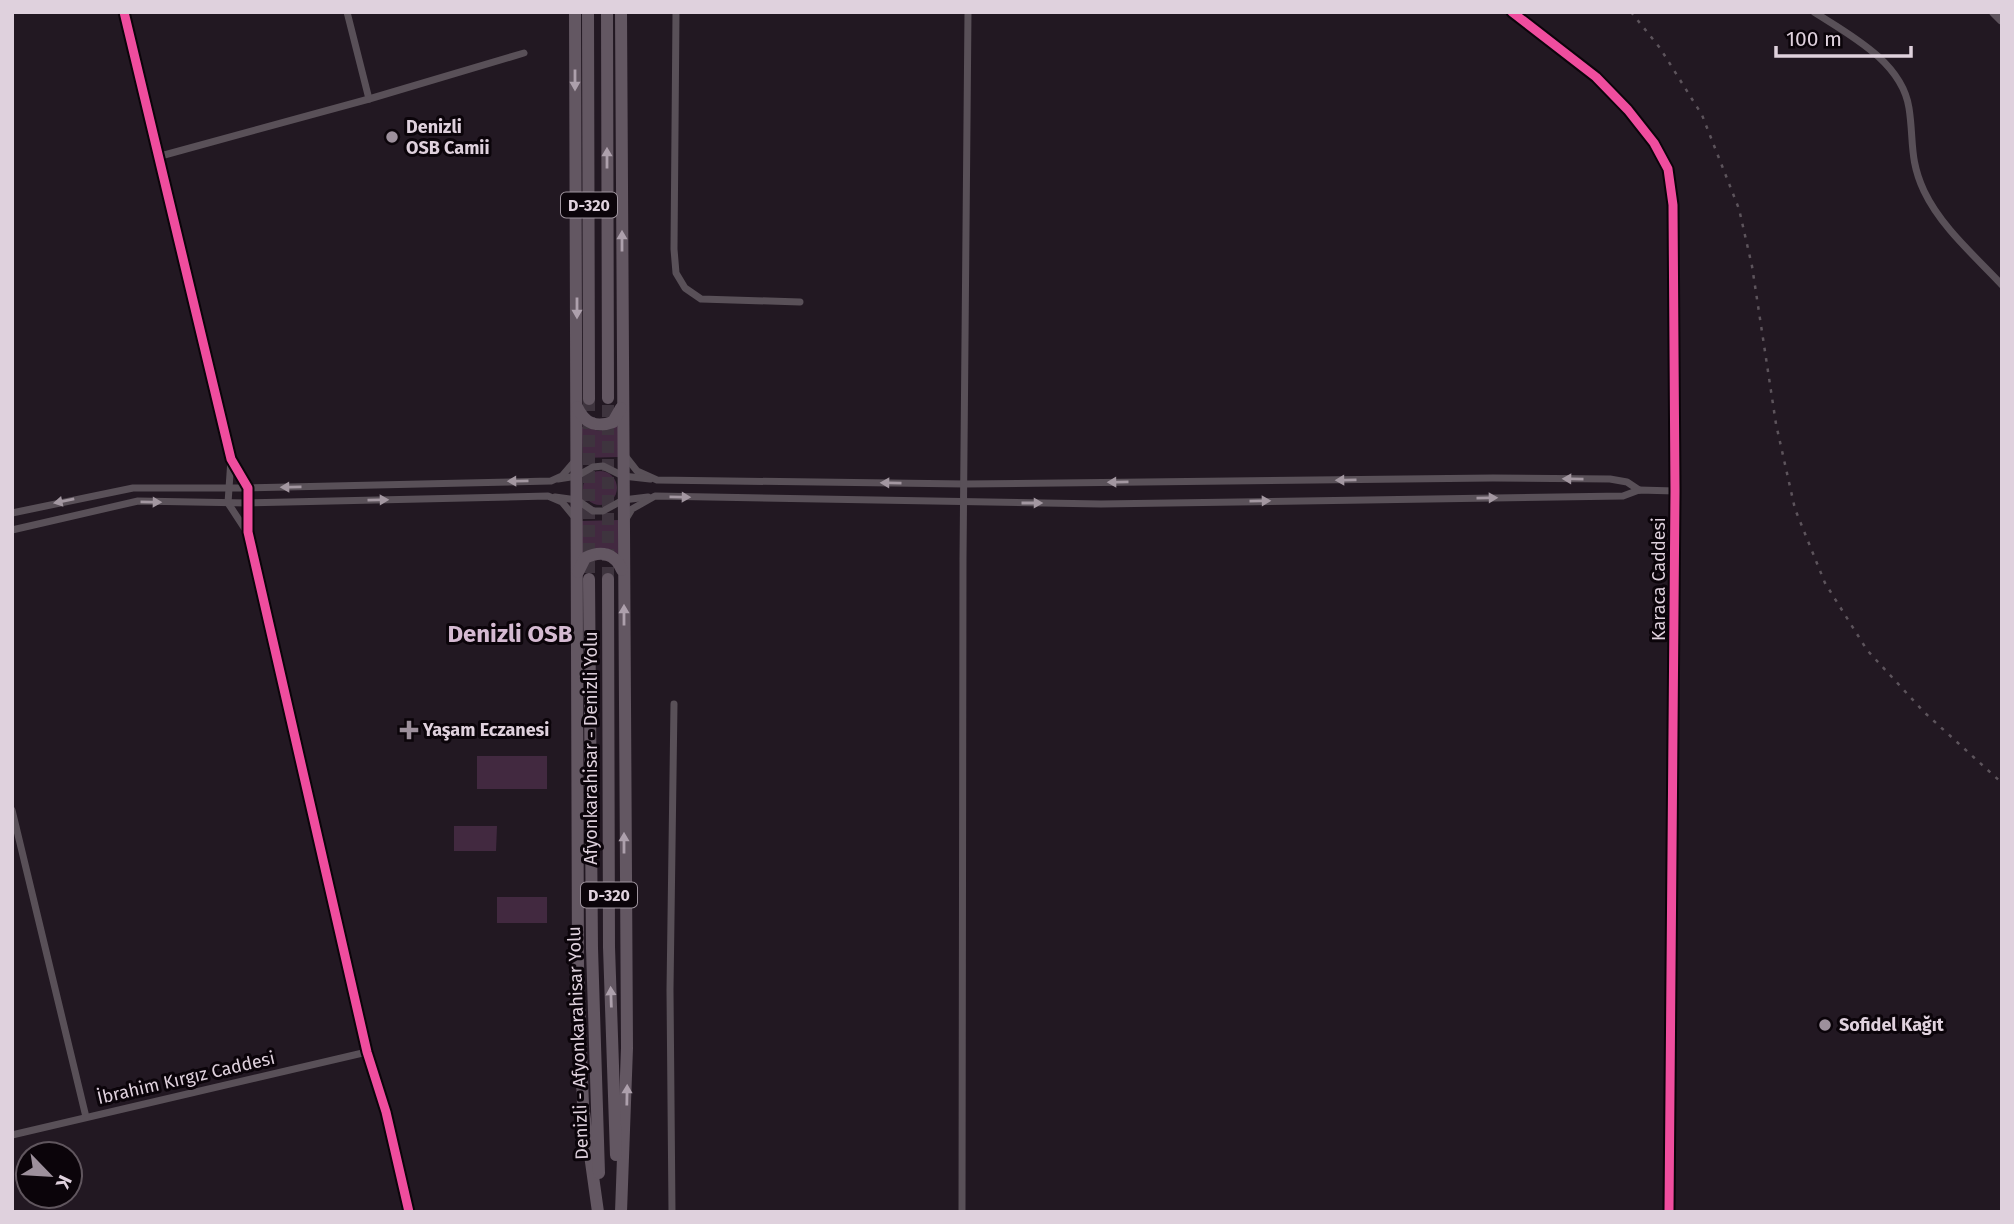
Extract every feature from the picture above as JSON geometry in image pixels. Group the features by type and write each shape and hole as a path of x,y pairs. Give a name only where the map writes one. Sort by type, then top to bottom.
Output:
{"highway":[{"path":"575,12 577,499"},
{"name":"D-320","path":"588,12 589,399"},
{"name":"D-320","path":"607,12 608,398"},
{"path":"620,1212 627,1048 621,12"},
{"path":"577,407 586,421 594,425 604,425 613,422 623,404"},
{"name":"Denizli - Afyonkarahisar Yolu","path":"577,499 576,519 583,578 599,1212"},
{"path":"583,578 585,558 600,553 611,555 624,573"},
{"name":"Afyonkarahisar - Denizli Yolu","path":"608,579 609,947 620,1212"}],"street":[{"path":"124,12 231,459 247,488 248,532 367,1052 386,1112 408,1212"},
{"path":"347,12 369,99"},
{"path":"676,12 676,273 685,288 701,299 800,302"},
{"path":"962,1212 968,12"},
{"name":"Karaca Caddesi","path":"1513,12 1596,77 1628,110 1654,143 1668,169 1673,205 1675,491 1669,1212"},
{"path":"1814,12 1874,55 1890,68 1899,80 1909,106 1913,156 1926,194 1948,227 2002,285"},
{"path":"1994,12 2002,20"},
{"path":"157,157 524,53"},
{"path":"623,451 629,464 637,471 657,480"},
{"path":"551,481 562,476 577,458"},
{"path":"231,459 228,503 248,532"},
{"path":"12,513 133,488 551,481 577,476 593,467 603,466 623,476 657,480 965,484 1493,478 1610,480 1627,482 1639,489"},
{"path":"12,530 138,501 248,503 548,496 577,499 584,507 603,511 623,500 655,496 1101,504 1623,496 1639,489 1675,491"},
{"path":"548,496 562,502 576,519"},
{"path":"623,524 632,509 655,496"},
{"path":"672,1212 670,990 674,704"},
{"path":"12,810 86,1117"},
{"name":"İbrahim Kırgız Caddesi","path":"12,1135 367,1052"}],"shaded area":[{"path":"618,425 618,457 583,458 582,427 600,431"},
{"path":"600,471 612,476 617,488 612,500 600,505 588,500 583,488 588,476"},
{"path":"618,520 618,554 600,548 582,554 582,521"},
{"path":"477,756 547,756 547,789 477,789"},
{"path":"454,826 497,826 496,851 454,851"},
{"path":"497,897 547,897 547,923 497,923"}],"tunnel":[{"path":"608,398 608,579"},
{"path":"589,399 589,579"}],"railway":[{"path":"1631,12 1660,48 1702,115 1739,209 1752,266 1776,424 1795,509 1825,583 1867,650 1924,712 2002,783"}],"cycle path":[{"path":"124,12 231,459 248,488 248,532 367,1052 386,1112 409,1212"},
{"path":"1512,12 1596,77 1628,110 1654,143 1668,169 1673,205 1675,491 1669,1212"}],"place":[{"name":"Denizli OSB Camii","path":"392,137"},
{"name":"Yaşam Eczanesi","path":"409,730"},
{"name":"Sofidel Kağıt","path":"1825,1025"}],"district":[{"name":"Denizli OSB","path":"510,634"}]}
